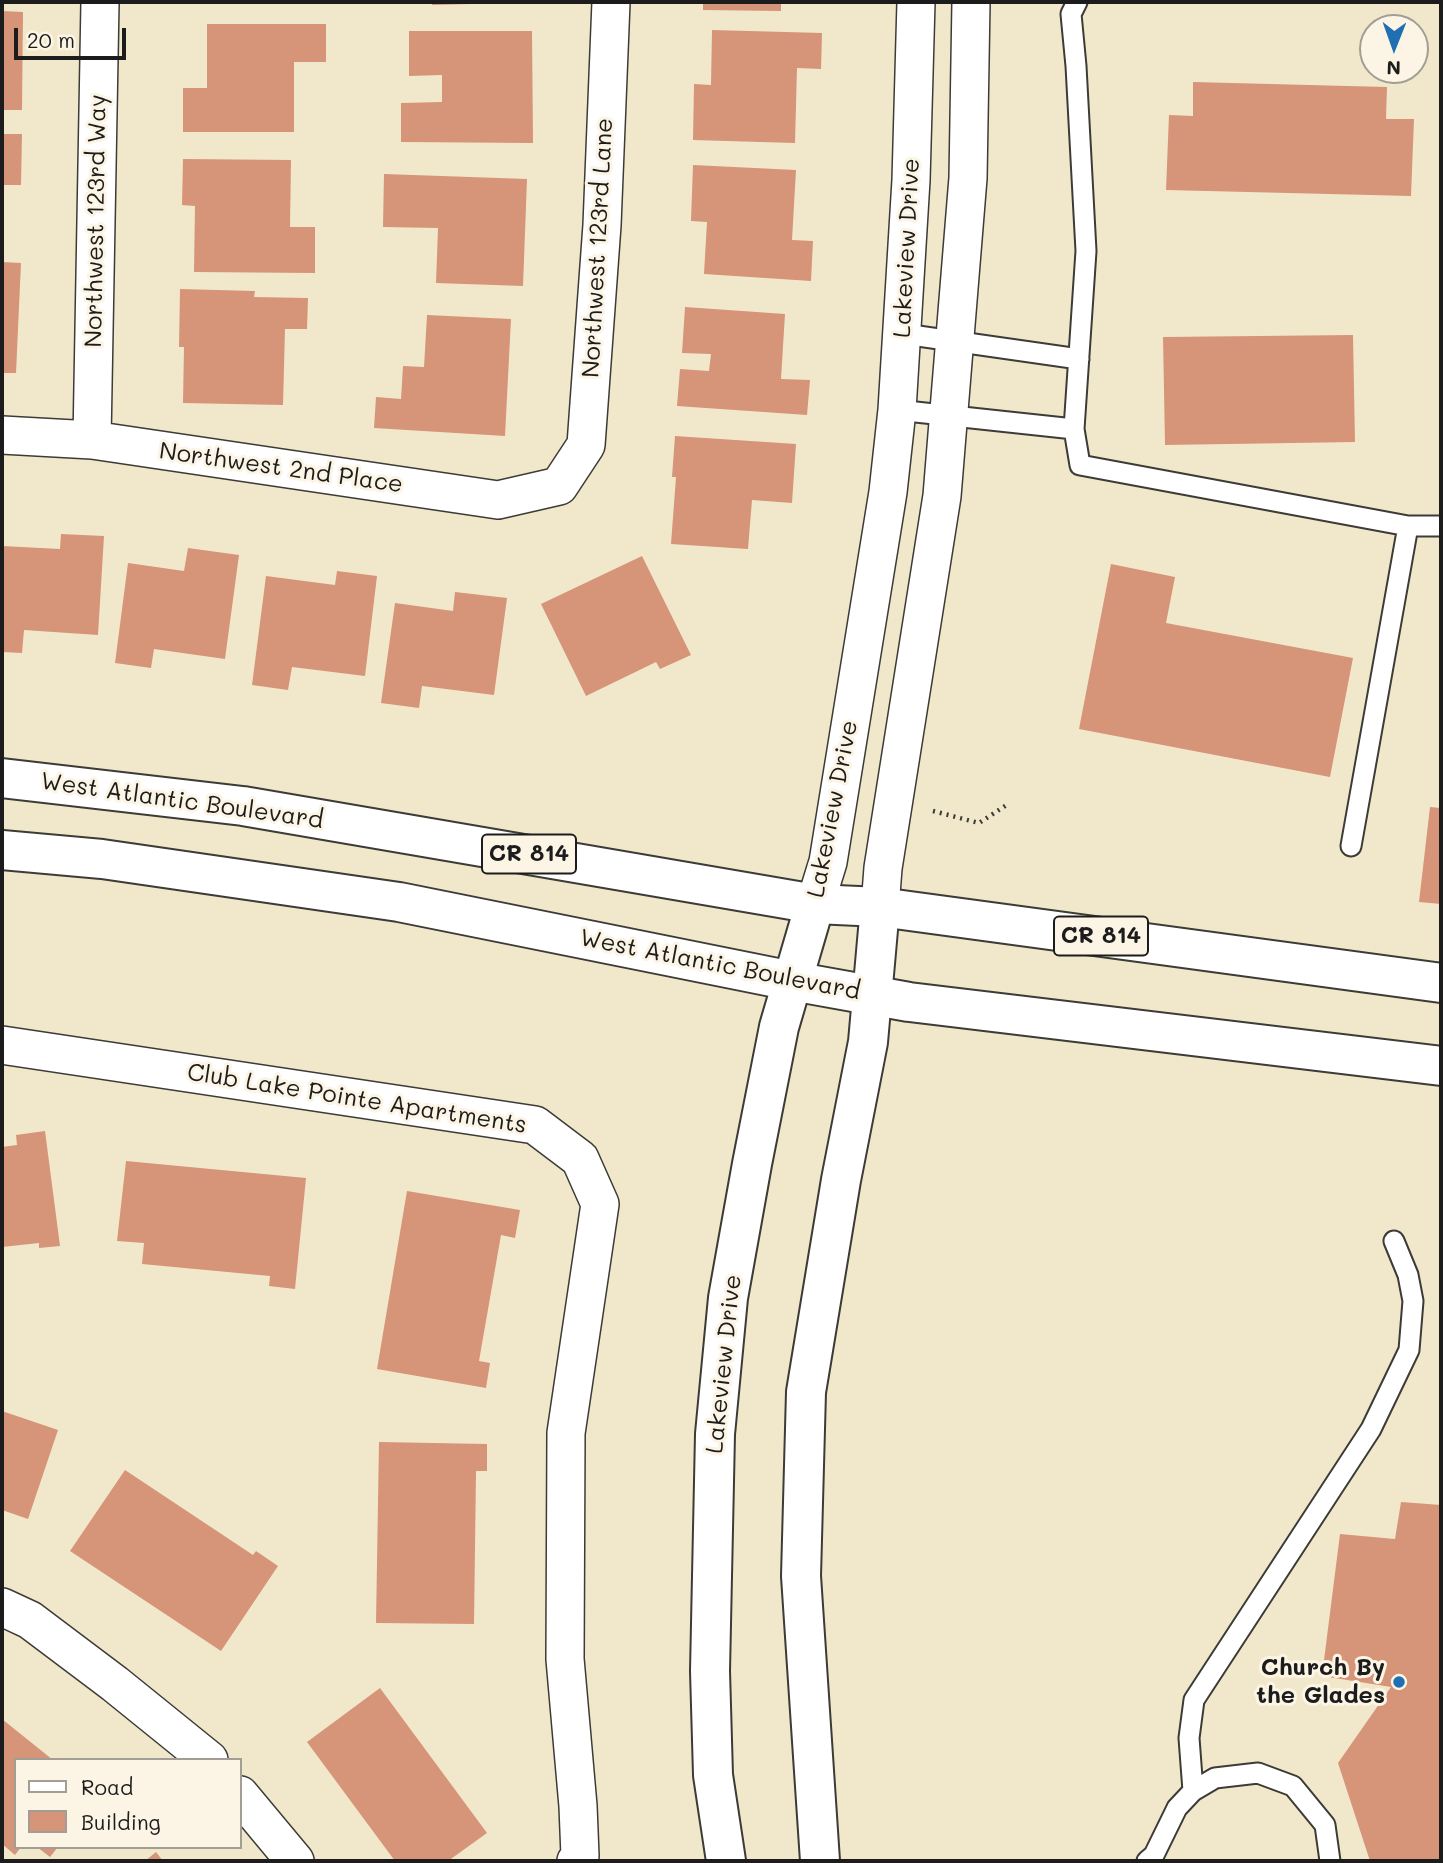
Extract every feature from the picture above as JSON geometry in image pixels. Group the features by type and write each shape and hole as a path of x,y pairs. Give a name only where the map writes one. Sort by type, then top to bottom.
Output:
{"main road":[{"name":"West Atlantic Boulevard","path":"2,778 243,806 815,904 880,906 1441,982"},
{"name":"West Atlantic Boulevard","path":"2,850 102,859 399,902 792,981 950,1007 1441,1066"},
{"name":"Lakeview Drive","path":"726,1861 713,1775 711,1710 715,1434 728,1298 779,1027 815,904"},
{"path":"820,1861 801,1576 806,1392 868,1042 880,906"}],"street":[{"name":"Northwest 123rd Way","path":"92,440 100,2"},
{"name":"Northwest 123rd Lane","path":"559,486 586,445 602,225 611,2"},
{"name":"Lakeview Drive","path":"815,904 828,862 888,492 904,334 916,2"},
{"path":"880,906 883,867 942,496 968,178 971,2"},
{"name":"Northwest 2nd Place","path":"2,435 92,440 498,500 559,486"},
{"name":"Club Lake Pointe Apartments","path":"2,1045 535,1125 580,1159 600,1204 566,1433 565,1659 578,1806 580,1856 576,1861"},
{"path":"2,1607 30,1620 207,1758"},
{"path":"242,1797 295,1861"}],"lane":[{"path":"1077,2 1071,14 1086,251 1074,429 1080,466 1408,526 1441,526"},
{"path":"904,334 1079,359"},
{"path":"897,410 1074,429"},
{"path":"1352,846 1408,526"},
{"path":"1193,1791 1189,1738 1194,1700 1371,1429 1409,1350 1413,1301 1408,1275 1394,1241"},
{"path":"1147,1861 1154,1855 1177,1808 1193,1791 1215,1778 1258,1773 1293,1786 1325,1825 1330,1861"}],"path":[{"path":"933,811 979,823 1008,804"}],"building":[{"path":"432,2 471,2 471,4 432,5"},
{"path":"703,2 781,2 781,11 703,10"},
{"path":"2,11 23,12 22,110 2,110"},
{"path":"207,24 326,24 326,62 294,62 294,132 183,132 183,88 207,88"},
{"path":"712,30 822,33 821,69 797,68 795,143 693,140 694,84 711,85"},
{"path":"409,31 532,31 533,143 401,142 401,103 442,102 442,75 409,76"},
{"path":"1193,82 1387,87 1386,119 1414,119 1411,196 1166,190 1169,115 1193,116"},
{"path":"2,134 22,134 21,185 2,185"},
{"path":"183,159 291,160 290,227 315,227 315,273 194,272 195,206 182,205"},
{"path":"693,165 796,170 792,240 813,241 811,281 704,274 707,222 691,221"},
{"path":"384,174 527,179 523,286 436,283 438,228 383,227"},
{"path":"2,262 21,263 16,373 2,373"},
{"path":"180,289 255,291 254,297 308,298 307,329 285,329 283,405 183,403 184,347 179,347"},
{"path":"685,307 785,314 781,379 810,380 807,415 677,406 680,369 709,371 711,354 682,353"},
{"path":"427,315 511,319 505,436 374,428 376,397 401,399 403,366 424,367"},
{"path":"1353,335 1355,442 1165,445 1163,337"},
{"path":"675,436 796,444 792,503 752,500 748,549 671,544 676,477 672,477"},
{"path":"61,534 104,536 98,635 24,630 22,653 2,652 2,546 60,549"},
{"path":"188,548 239,555 225,659 154,649 151,668 115,663 128,563 184,571"},
{"path":"642,556 691,655 660,669 656,662 586,696 541,604"},
{"path":"1111,564 1175,577 1166,623 1353,658 1330,777 1079,729"},
{"path":"337,571 377,576 365,676 292,667 288,690 252,685 266,576 335,585"},
{"path":"455,592 507,598 494,695 422,686 419,708 381,703 395,603 453,611"},
{"path":"1430,807 1441,808 1441,904 1419,902"},
{"path":"45,1131 60,1246 39,1248 39,1243 2,1247 2,1147 17,1145 16,1135"},
{"path":"126,1161 306,1178 295,1289 269,1286 270,1276 142,1264 144,1243 117,1241"},
{"path":"407,1191 520,1210 515,1238 501,1235 479,1361 490,1363 486,1388 377,1369"},
{"path":"2,1411 58,1430 28,1519 2,1510"},
{"path":"379,1442 487,1444 487,1471 476,1471 474,1624 376,1623"},
{"path":"125,1470 253,1555 256,1551 278,1566 221,1651 70,1551"},
{"name":"Church By the Glades","path":"1401,1502 1441,1505 1441,1861 1370,1861 1338,1763 1391,1687 1322,1676 1340,1534 1395,1539"},
{"path":"380,1688 487,1833 448,1861 395,1861 307,1742"},
{"path":"2,1719 51,1758 14,1758 14,1849 20,1849 15,1855 2,1844"},
{"path":"40,1849 56,1849 50,1857"},
{"path":"156,1852 163,1861 145,1861"}],"place":[{"name":"Church By the Glades","path":"1399,1682"}]}
